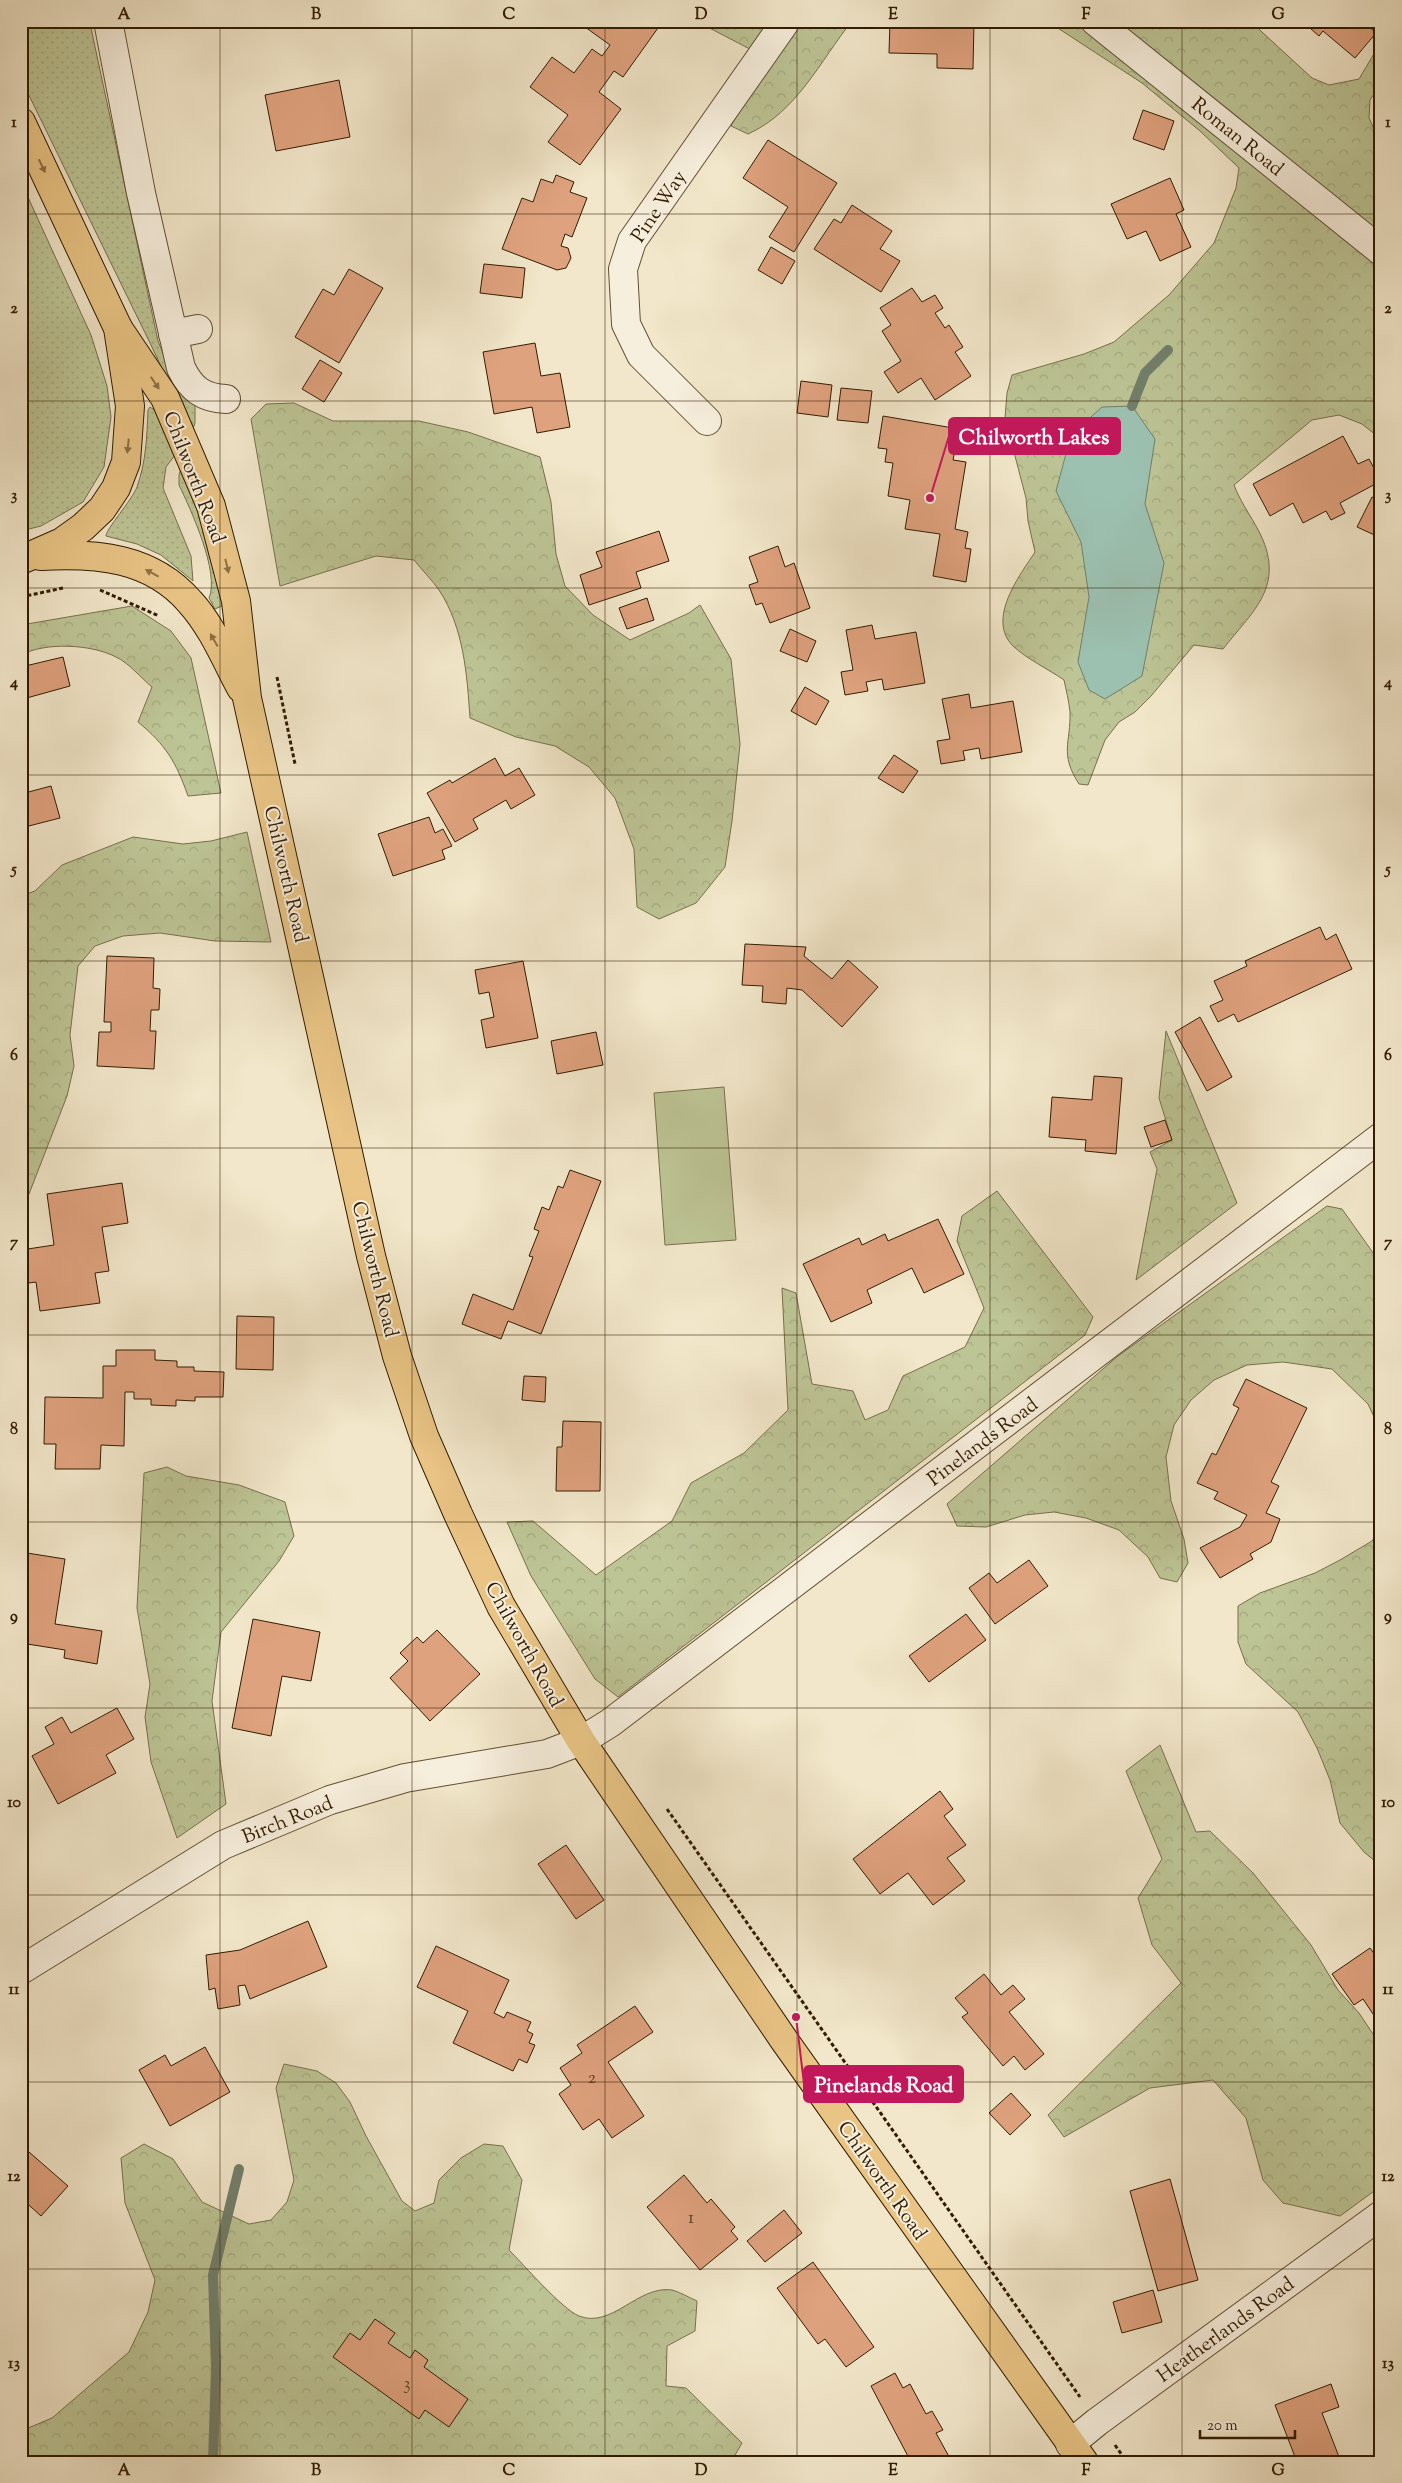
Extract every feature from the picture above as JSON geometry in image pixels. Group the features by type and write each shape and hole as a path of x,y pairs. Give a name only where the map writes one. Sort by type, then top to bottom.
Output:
{"main road":[{"path":"21,122 118,328 130,406 126,462 116,488 102,509 83,528 62,542 26,558"},
{"name":"Chilworth Road","path":"118,328 165,398 211,506 236,601 247,698 371,1256 397,1356 424,1436 500,1606 581,1741 784,2040 1077,2453"},
{"name":"Chilworth Road","path":"26,558 80,554 103,556 129,563 162,578 191,602 247,698"}],"street":[{"name":"Chilworth Road","path":"108,21 141,193 185,332 181,368 193,388 208,397 226,399"},
{"name":"Pine Way","path":"707,421 641,355 626,324 623,269 632,241 786,21"},
{"name":"Roman Road","path":"1095,21 1381,251"},
{"name":"Pinelands Road","path":"581,1741 610,1723 1381,1137"},
{"name":"Birch Road","path":"21,1970 223,1845 330,1800 405,1778 547,1754 581,1741"},
{"name":"Heatherlands Road","path":"1077,2453 1097,2422 1381,2215"}],"path":[{"path":"21,597 68,586"},
{"path":"94,587 161,617"},
{"path":"276,671 296,767"},
{"path":"664,1805 1085,2404"},
{"path":"1113,2443 1127,2462"}],"green space":[{"path":"21,21 88,21 91,28 158,341 176,384 195,399 195,423 192,432 21,79"},
{"path":"696,21 852,21 794,99 780,113 748,134 731,126 767,58"},
{"path":"1047,21 1250,21 1312,78 1329,85 1359,79 1381,42 1381,83 1370,100 1369,118 1381,145 1381,439 1362,424 1339,415 1312,420 1234,485 1263,540 1268,557 1269,573 1267,587 1253,612 1223,649 1194,645 1151,696 1135,712 1119,722 1105,740 1088,785 1079,784 1069,764 1067,748 1070,712 1064,680 1031,660 1013,646 1006,635 1003,623 1008,597 1035,552 1028,521 1026,498 1005,418 1007,393 1012,375 1084,354 1114,342 1169,295 1214,243 1236,188 1239,168 1200,131 1142,83"},
{"path":"21,182 91,335 107,386 111,417 104,467 83,502 41,526 21,531"},
{"path":"294,403 333,421 419,421 468,432 540,457 551,502 556,554 565,586 593,615 630,640 689,613 700,605 731,659 740,744 725,867 696,903 659,919 637,907 634,849 615,798 589,767 555,746 516,737 470,718 463,652 454,620 439,590 414,560 376,556 280,586 251,419 266,404"},
{"path":"150,407 157,412 175,455 166,467 163,488 191,556 193,581 161,555 137,544 106,536 137,487 144,459 148,410"},
{"path":"181,468 200,513 224,605 215,609 209,598 211,573 208,558 197,525 179,485"},
{"path":"132,606 171,631 191,658 221,793 188,796 179,773 169,755 156,738 138,722 152,687 121,660 94,649 68,646 42,648 21,655 21,625"},
{"path":"247,832 271,942 215,941 160,933 123,936 95,946 78,966 70,1035 74,1066 67,1096 29,1194 21,1206 21,896 35,891 62,865 133,837 183,844 211,841"},
{"path":"1166,1031 1237,1203 1136,1280 1157,1169 1150,1152 1172,1140 1159,1098"},
{"path":"724,1087 736,1240 665,1245 654,1093"},
{"path":"997,1191 1093,1317 1085,1335 618,1697 595,1679 531,1576 507,1522 533,1521 596,1575 672,1521 691,1483 744,1453 788,1410 782,1288 796,1293 812,1384 853,1391 865,1420 888,1410 903,1376 965,1347 984,1308 957,1241 962,1216"},
{"path":"1327,1206 1342,1209 1381,1264 1381,1432 1368,1404 1332,1369 1283,1362 1247,1365 1214,1380 1191,1400 1174,1425 1166,1457 1171,1501 1184,1539 1188,1563 1177,1582 1160,1578 1148,1557 1119,1530 1086,1518 1054,1512 1025,1515 986,1527 957,1526 947,1504 1118,1356"},
{"path":"167,1467 186,1476 239,1485 285,1502 294,1536 279,1561 221,1632 212,1701 226,1804 177,1838 151,1762 145,1717 150,1684 137,1608 144,1473"},
{"path":"1381,1528 1381,1866 1364,1852 1340,1823 1330,1780 1317,1748 1298,1712 1246,1664 1238,1642 1238,1606 1260,1593 1315,1573 1340,1560 1372,1541"},
{"path":"1160,1745 1196,1832 1210,1831 1253,1873 1311,1945 1338,1990 1359,2013 1381,2046 1381,2186 1340,2216 1283,2203 1263,2180 1246,2118 1213,2080 1150,2088 1064,2137 1048,2115 1181,1983 1152,1945 1138,1898 1162,1859 1126,1771"},
{"path":"284,2064 317,2071 336,2083 350,2102 366,2136 402,2201 415,2211 434,2203 439,2180 461,2158 484,2144 503,2146 522,2180 509,2250 553,2296 572,2312 579,2316 591,2318 603,2317 636,2299 660,2290 672,2290 697,2301 695,2331 667,2346 666,2386 686,2388 742,2443 731,2462 21,2462 21,2431 52,2418 129,2352 148,2312 155,2280 125,2203 121,2158 144,2144 173,2159 202,2202 249,2224 271,2220 287,2202 294,2180 276,2088"}],"shaded area":[{"path":"1132,406 1155,439 1145,504 1164,563 1142,676 1105,699 1089,690 1078,662 1089,597 1081,542 1056,491 1071,435 1102,407"}],"building":[{"path":"590,21 650,21 658,28 623,77 614,71 599,92 621,109 580,165 548,142 568,115 530,87 552,57 574,73 592,49 602,56 610,45 585,27"},
{"path":"890,21 974,21 973,69 937,68 937,54 889,53"},
{"path":"1302,21 1363,21 1376,33 1355,58 1323,31 1319,36"},
{"path":"339,80 350,137 276,151 265,95"},
{"path":"1143,110 1174,121 1164,150 1133,139"},
{"path":"768,140 837,183 794,252 769,237 788,207 743,178"},
{"path":"556,175 574,182 570,192 587,198 572,237 565,234 561,246 568,248 571,258 566,268 557,270 502,249 522,198 533,202 541,179 553,183"},
{"path":"1170,178 1184,210 1176,214 1191,247 1160,261 1146,231 1127,239 1111,204"},
{"path":"852,205 892,231 880,249 900,261 881,292 814,249 834,219 841,223"},
{"path":"771,247 795,261 782,284 758,270"},
{"path":"484,264 525,268 522,298 480,293"},
{"path":"349,269 383,288 339,363 295,337 323,289 334,295"},
{"path":"912,288 922,302 935,295 943,308 935,313 945,328 949,325 963,347 955,352 971,376 935,400 921,378 898,393 884,372 901,361 882,331 891,325 880,308"},
{"path":"535,343 541,376 560,373 570,427 537,433 532,407 494,414 483,352"},
{"path":"320,360 342,373 324,402 302,389"},
{"path":"801,381 832,385 828,417 797,413"},
{"path":"841,388 872,391 868,423 837,420"},
{"path":"883,416 959,429 953,460 966,462 955,529 968,532 965,548 971,549 966,582 933,576 940,534 905,529 910,500 888,496 893,463 885,462 887,449 878,448"},
{"path":"1343,436 1358,464 1369,459 1381,481 1340,503 1345,513 1331,520 1326,511 1303,523 1293,503 1270,516 1253,484"},
{"path":"1372,497 1381,501 1381,538 1357,527"},
{"path":"659,531 669,561 636,572 641,588 589,605 580,575 602,567 596,552"},
{"path":"778,546 785,567 794,563 810,608 770,623 762,603 756,605 749,585 758,582 749,557"},
{"path":"647,598 654,620 627,629 619,608"},
{"path":"872,625 875,639 916,632 925,683 884,690 882,679 866,682 868,691 845,695 841,672 853,670 846,630"},
{"path":"790,629 816,641 807,662 780,651"},
{"path":"63,657 70,686 23,699 21,667"},
{"path":"805,687 829,701 816,725 791,711"},
{"path":"969,694 971,708 1013,701 1022,752 981,759 979,748 963,751 965,760 941,764 937,741 950,739 942,699"},
{"path":"894,755 918,771 903,793 878,778"},
{"path":"495,758 505,776 519,768 535,795 511,809 506,800 473,819 478,829 455,842 427,793 450,780 452,783"},
{"path":"51,786 60,818 21,828 21,794"},
{"path":"429,817 435,833 443,829 452,846 442,850 445,859 393,876 378,834"},
{"path":"1320,927 1326,940 1336,934 1352,969 1238,1022 1234,1014 1218,1022 1210,1006 1223,1000 1214,981 1247,966 1245,961"},
{"path":"745,944 806,947 804,956 832,979 848,960 878,987 842,1027 802,990 787,988 786,1004 762,1002 763,986 742,985"},
{"path":"107,956 154,958 153,988 160,989 159,1010 151,1010 150,1031 156,1031 154,1069 97,1066 99,1032 111,1032 111,1022 104,1022"},
{"path":"523,961 538,1038 486,1048 481,1020 494,1017 489,992 479,994 475,970"},
{"path":"1200,1017 1232,1077 1207,1091 1175,1032"},
{"path":"596,1032 603,1065 557,1074 551,1041"},
{"path":"1094,1076 1122,1078 1116,1154 1085,1151 1086,1140 1049,1137 1052,1097 1092,1100"},
{"path":"1165,1120 1172,1140 1151,1147 1144,1127"},
{"path":"570,1170 601,1181 541,1334 508,1321 501,1339 462,1324 473,1294 513,1310 533,1257 529,1256 539,1231 534,1229 542,1207 549,1210 558,1186 563,1188"},
{"path":"122,1183 128,1223 102,1227 109,1271 95,1273 100,1303 40,1311 36,1282 21,1284 21,1250 54,1245 47,1194"},
{"path":"938,1219 964,1274 924,1293 912,1268 867,1290 872,1303 831,1322 803,1264 859,1238 862,1245 885,1234 888,1241"},
{"path":"237,1316 274,1317 273,1370 236,1369"},
{"path":"116,1350 155,1350 155,1360 177,1361 177,1367 194,1367 194,1371 224,1372 223,1397 195,1397 195,1401 176,1400 176,1406 151,1405 151,1399 134,1399 134,1392 125,1392 124,1446 101,1445 100,1469 55,1469 56,1444 44,1444 45,1397 103,1398 103,1366 116,1366"},
{"path":"524,1376 546,1377 545,1402 522,1400"},
{"path":"1246,1379 1307,1408 1271,1482 1279,1486 1266,1513 1280,1519 1271,1542 1250,1554 1253,1559 1220,1578 1200,1548 1240,1527 1247,1515 1214,1499 1218,1492 1197,1483 1212,1453 1216,1455 1239,1408 1233,1405"},
{"path":"563,1421 601,1422 600,1491 556,1491 557,1447 562,1447"},
{"path":"27,1553 65,1559 55,1624 102,1631 97,1664 64,1658 65,1650 21,1643 21,1590"},
{"path":"1029,1560 1048,1586 995,1624 969,1588 989,1573 997,1583"},
{"path":"966,1614 986,1640 929,1682 909,1656"},
{"path":"253,1619 320,1632 311,1681 282,1676 271,1736 232,1728"},
{"path":"437,1630 480,1674 430,1721 390,1678 408,1661 400,1653 417,1637 423,1643"},
{"path":"117,1708 134,1739 106,1755 116,1773 58,1804 32,1756 54,1744 45,1727 62,1717 71,1733"},
{"path":"940,1791 953,1809 944,1816 966,1845 947,1858 965,1881 933,1905 908,1873 880,1894 853,1859"},
{"path":"566,1845 604,1900 576,1919 538,1864"},
{"path":"308,1921 327,1967 250,1999 245,1985 238,1986 240,2005 218,2009 215,1988 209,1990 206,1955 240,1950"},
{"path":"436,1946 509,1980 494,2013 504,2018 507,2012 531,2022 527,2031 533,2034 529,2043 535,2045 527,2063 519,2059 513,2071 453,2043 468,2011 417,1987"},
{"path":"1370,1948 1381,1963 1381,2013 1375,2017 1363,1999 1354,2005 1332,1974"},
{"path":"984,1974 1001,1995 1013,1985 1025,1999 1009,2012 1044,2054 1025,2070 1014,2056 1003,2066 962,2017 968,2013 955,1998"},
{"path":"635,2006 653,2032 608,2062 644,2116 612,2138 599,2119 583,2130 559,2094 571,2085 560,2068 582,2053 577,2045"},
{"path":"205,2047 230,2092 170,2126 139,2070 165,2055 171,2066"},
{"path":"1011,2093 1031,2115 1010,2135 989,2113"},
{"path":"21,2145 68,2186 41,2216 21,2198"},
{"path":"684,2175 707,2203 711,2199 735,2227 731,2231 738,2239 700,2270 647,2207"},
{"path":"1170,2179 1198,2280 1158,2291 1130,2191"},
{"path":"784,2210 802,2233 765,2262 747,2241"},
{"path":"813,2262 874,2347 846,2367 825,2339 818,2344 777,2288"},
{"path":"1153,2290 1162,2322 1122,2333 1113,2302"},
{"path":"375,2319 395,2333 388,2343 410,2358 415,2350 428,2360 424,2367 468,2399 449,2427 425,2410 419,2419 333,2357 350,2333 360,2340"},
{"path":"895,2373 903,2388 910,2384 926,2414 932,2411 943,2430 936,2433 952,2462 911,2462 871,2386"},
{"path":"1331,2384 1339,2407 1322,2413 1341,2462 1297,2462 1275,2405"}],"waterway":[{"path":"1132,406 1145,373 1168,350"},
{"path":"213,2462 216,2368 213,2275 239,2169"}],"place":[{"name":"Chilworth Lakes","path":"930,498"},
{"name":"Pinelands Road","path":"796,2017"}]}
